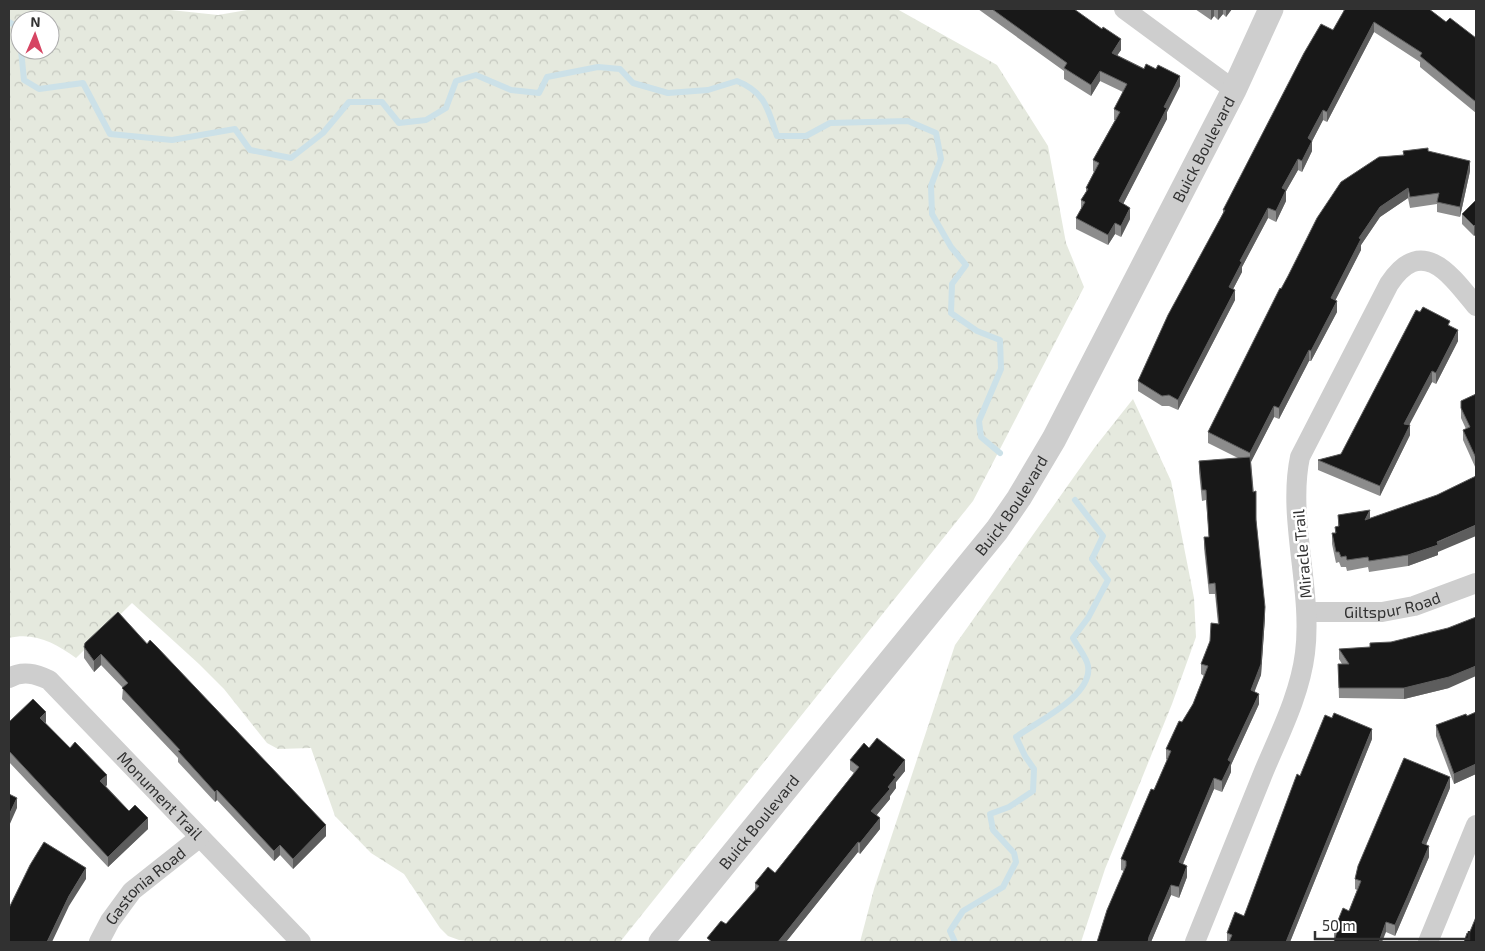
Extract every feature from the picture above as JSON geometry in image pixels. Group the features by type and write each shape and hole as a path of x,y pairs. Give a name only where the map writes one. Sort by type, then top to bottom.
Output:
{"street":[{"path":"1124,9 1234,90"},
{"name":"Buick Boulevard","path":"661,942 997,530 1019,498 1054,438 1234,90 1272,9"},
{"name":"Miracle Trail","path":"1195,942 1294,696 1305,654 1306,612 1296,488 1300,457 1398,269 1411,262 1435,263 1452,276 1476,306"},
{"name":"Giltspur Road","path":"1306,612 1382,612 1414,606 1476,583"},
{"name":"Monument Trail","path":"9,678 24,673 37,674 49,680 301,942"},
{"path":"1428,942 1476,825"},
{"name":"Gastonia Road","path":"100,942 110,921 132,891 199,838"}],"green space":[{"path":"9,9 161,9 218,15 253,9 897,9 997,65 1048,146 1066,243 1084,287 973,501 620,942 476,942 459,940 448,936 440,928 404,874 371,853 335,816 311,748 278,749 267,743 224,689 132,603 76,658 44,640 27,636 9,638"},
{"path":"1133,399 1171,481 1194,598 1196,637 1172,704 1105,869 1081,942 860,942 874,889 955,645 1095,447"}],"building":[{"path":"992,9 1074,9 1102,29 1103,27 1121,39 1112,53 1144,69 1146,64 1156,69 1158,65 1180,76 1164,107 1167,108 1119,201 1130,208 1121,226 1115,223 1108,235 1076,218 1085,202 1081,200 1088,189 1086,188 1099,163 1093,160 1120,112 1114,109 1127,84 1100,71 1091,85 1064,68 1067,63"},
{"path":"1345,9 1429,9 1446,22 1450,18 1476,38 1476,102 1420,56 1422,53 1374,22 1327,112 1323,110 1308,138 1312,141 1302,161 1298,159 1282,188 1286,190 1276,211 1268,208 1240,261 1242,262 1229,287 1235,290 1178,400 1169,395 1162,396 1138,381 1168,315 1225,210 1223,210 1304,53 1321,24 1333,30"},
{"path":"1428,148 1428,151 1470,161 1460,207 1437,202 1439,193 1410,197 1408,188 1380,207 1359,238 1361,239 1331,298 1337,301 1311,351 1309,350 1279,408 1274,406 1250,453 1208,432 1317,218 1341,182 1379,157 1404,155 1403,151"},
{"path":"1476,200 1476,224 1474,226 1462,214"},
{"path":"1423,307 1450,321 1448,325 1458,330 1436,373 1432,371 1404,424 1410,425 1380,486 1318,460 1341,454 1416,310 1420,312"},
{"path":"1476,394 1476,458 1463,430 1470,427 1461,408 1461,401"},
{"path":"1250,457 1253,492 1256,491 1256,520 1265,607 1261,664 1251,690 1259,694 1228,760 1231,762 1222,781 1214,778 1179,862 1187,866 1179,887 1171,885 1148,942 1097,942 1107,910 1126,866 1126,861 1121,859 1151,789 1154,790 1171,751 1166,749 1179,721 1182,722 1193,704 1208,666 1201,664 1210,641 1211,623 1219,624 1215,583 1209,584 1204,537 1209,537 1206,490 1202,490 1199,461"},
{"path":"1476,476 1476,525 1437,542 1438,545 1408,555 1369,561 1368,557 1347,560 1346,556 1341,557 1339,552 1336,552 1332,533 1336,533 1335,527 1339,526 1338,515 1370,510 1365,520 1437,495"},
{"path":"118,612 147,644 150,640 157,647 326,825 293,859 280,845 274,851 217,790 215,792 178,751 180,750 122,688 128,683 101,654 94,661 84,647 85,643"},
{"path":"1476,617 1476,666 1449,677 1404,688 1339,688 1338,664 1349,664 1339,649 1370,647 1370,643 1391,642 1448,628"},
{"path":"33,699 46,712 40,718 70,748 75,742 107,775 100,781 129,811 135,805 148,818 108,857 9,751 9,722"},
{"path":"1476,712 1476,764 1454,774 1436,725"},
{"path":"1334,713 1372,729 1286,942 1229,942 1232,935 1227,933 1235,912 1244,916 1297,774 1300,776 1325,715 1332,718"},
{"path":"877,738 905,760 893,775 896,777 888,787 890,789 871,811 880,818 860,843 858,842 778,942 712,942 707,938 721,921 726,924 759,886 755,883 768,867 775,873 859,767 850,760 864,743 869,748"},
{"path":"1404,758 1450,777 1422,843 1429,846 1395,925 1386,922 1379,942 1334,942 1337,931 1334,930 1343,908 1349,911 1361,881 1355,879 1358,866"},
{"path":"9,794 17,798 9,815"},
{"path":"44,842 86,868 69,896 47,942 9,942 9,908 30,865"},
{"path":"1476,917 1476,942 1464,942 1467,933 1469,934"}],"waterway":[{"path":"22,60 24,80 39,89 83,83 110,134 172,140 235,129 250,150 291,158 323,133 349,102 382,102 399,123 426,120 446,108 456,81 476,75 511,90 539,93 547,77 598,67 620,69 633,83 668,93 708,90 737,81 754,90 760,96 768,110 777,136 806,136 830,123 908,121 936,133 941,159 931,186 932,214 951,247 966,265 952,284 951,313 977,331 1000,340 1001,369 979,421 981,437 1000,453"},
{"path":"955,942 950,931 963,911 1003,887 1016,862 1014,853 993,830 990,814 1009,807 1033,791 1034,769 1016,737 1073,698 1082,688 1087,677 1087,663 1073,638 1088,618 1108,580 1092,559 1103,536 1075,500"}]}
